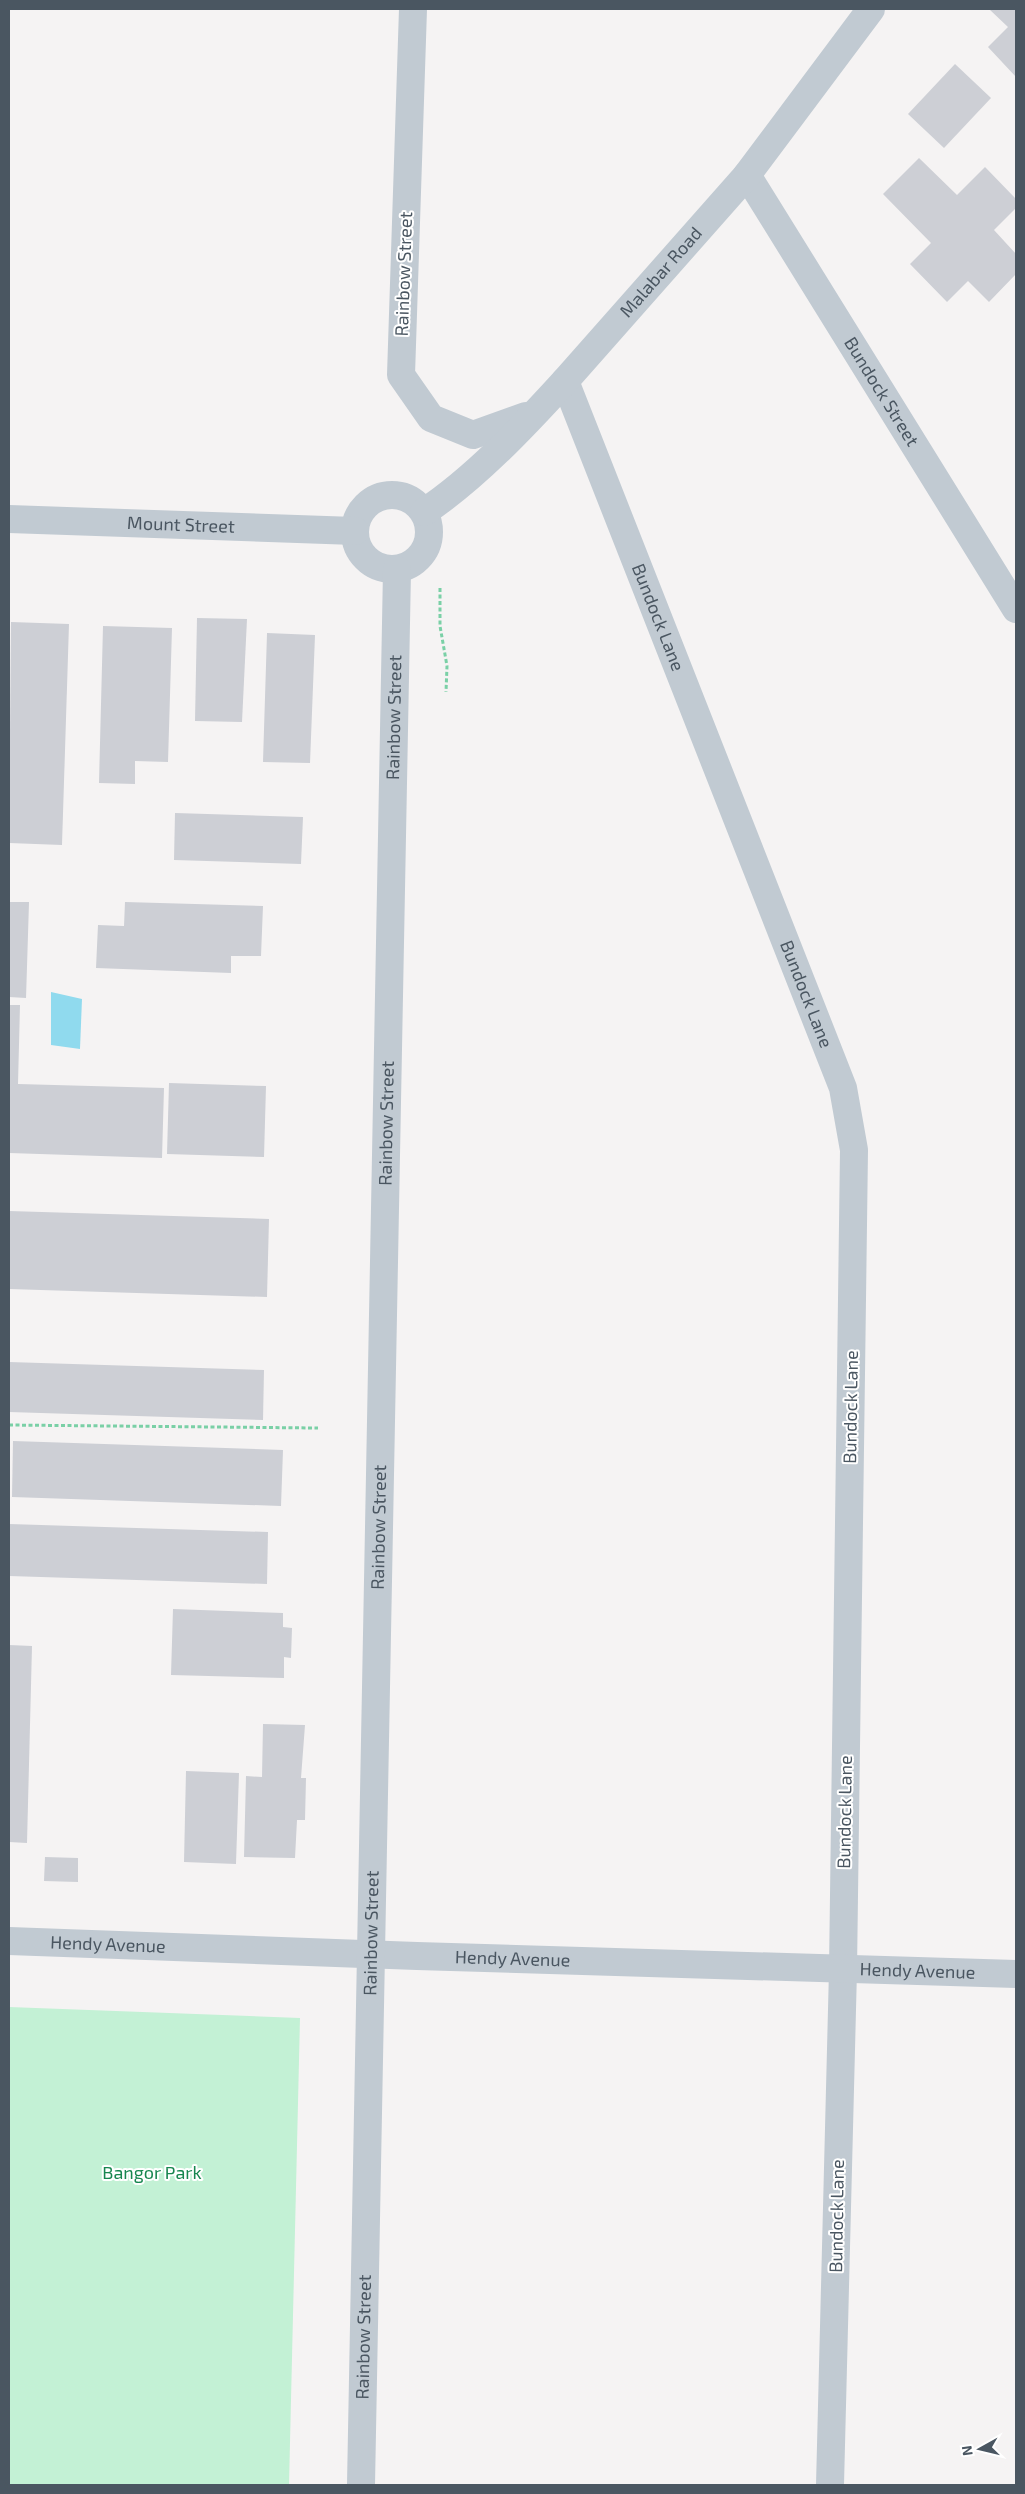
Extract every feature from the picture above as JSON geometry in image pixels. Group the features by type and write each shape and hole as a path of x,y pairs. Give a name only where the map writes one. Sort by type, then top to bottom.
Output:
{"street":[{"name":"Rainbow Street","path":"413,9 401,375 431,418 473,435 536,412"},
{"name":"Malabar Road","path":"424,512 446,497 536,412 565,381 747,175 871,9"},
{"name":"Bundock Street","path":"747,175 1016,609"},
{"name":"Bundock Lane","path":"565,381 843,1088 854,1150 843,1970 830,2485"},
{"path":"382,496 405,497 416,503 424,512 429,529 426,548 420,558 398,570 387,569 368,560 356,542 355,531 357,519 363,509 372,500 382,496"},
{"name":"Mount Street","path":"9,519 355,531"},
{"name":"Rainbow Street","path":"361,2485 398,570"},
{"name":"Hendy Avenue","path":"9,1941 843,1970 1016,1974"}],"path":[{"path":"440,588 440,626 447,666 446,692"},
{"path":"9,1424 318,1428"}],"green space":[{"name":"Bangor Park","path":"9,2007 300,2018 289,2485 9,2485"}],"water":[{"path":"51,992 82,999 80,1049 51,1045"}],"building":[{"path":"989,9 1016,9 1016,77 988,47 1008,27"},
{"path":"955,64 991,98 944,148 908,114"},
{"path":"919,158 957,195 985,167 1016,199 1016,208 994,230 1016,254 1016,274 989,302 968,281 947,302 910,264 931,243 883,194"},
{"path":"197,618 247,619 242,722 195,721"},
{"path":"11,622 69,624 62,845 9,843"},
{"path":"103,626 172,628 168,762 135,761 135,784 99,783"},
{"path":"267,633 315,635 310,763 263,762"},
{"path":"175,813 303,817 301,864 174,860"},
{"path":"9,902 29,902 26,998 9,997"},
{"path":"125,902 263,906 261,956 231,956 231,973 96,968 98,925 124,926"},
{"path":"9,1005 20,1005 18,1084 164,1088 162,1158 9,1153"},
{"path":"169,1083 266,1086 264,1157 167,1154"},
{"path":"9,1211 269,1219 267,1297 9,1289"},
{"path":"9,1362 264,1370 263,1420 9,1412"},
{"path":"13,1441 283,1450 281,1506 12,1497"},
{"path":"9,1524 268,1532 267,1584 9,1576"},
{"path":"173,1609 283,1613 283,1627 292,1628 291,1658 284,1657 284,1678 171,1675"},
{"path":"9,1645 32,1646 27,1843 9,1842"},
{"path":"263,1724 305,1725 301,1778 306,1778 305,1820 297,1820 295,1858 244,1857 246,1776 262,1777"},
{"path":"186,1771 239,1773 236,1864 184,1862"},
{"path":"45,1857 78,1858 78,1882 44,1881"}]}
